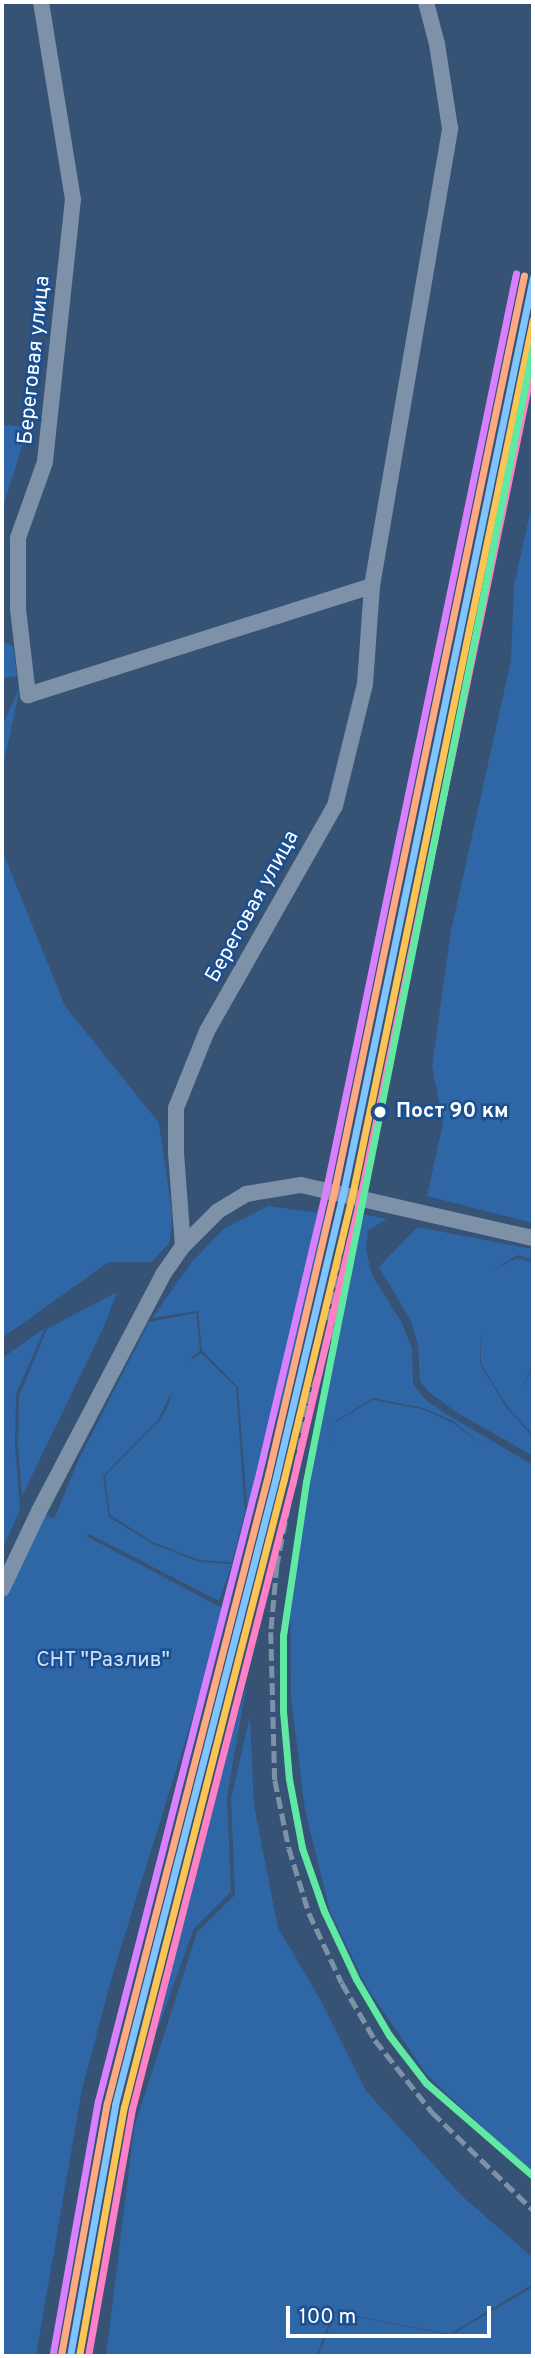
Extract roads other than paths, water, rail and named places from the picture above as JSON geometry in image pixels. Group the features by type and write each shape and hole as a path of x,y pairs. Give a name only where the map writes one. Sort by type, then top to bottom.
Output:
{"street":[{"name":"Береговая улица","path":"41,2 74,199 45,462 18,538 18,609 28,695 372,586"},
{"name":"Береговая улица","path":"183,1247 176,1153 176,1108 207,1031 335,806 365,684 372,586 450,128 437,44 426,2"},
{"path":"2,1589 133,1333 183,1247 218,1212 246,1194 301,1185 533,1238"}],"railway":[{"path":"326,1320 376,1083"},
{"path":"343,1295 308,1405 277,1566 271,1632 275,1780 289,1848 309,1913 342,1983 375,2040 432,2112 533,2210"}],"place":[{"name":"Пост 90 км","path":"380,1112"}],"park label":[{"name":"СНТ \"Разлив\"","path":"103,1661"}]}
